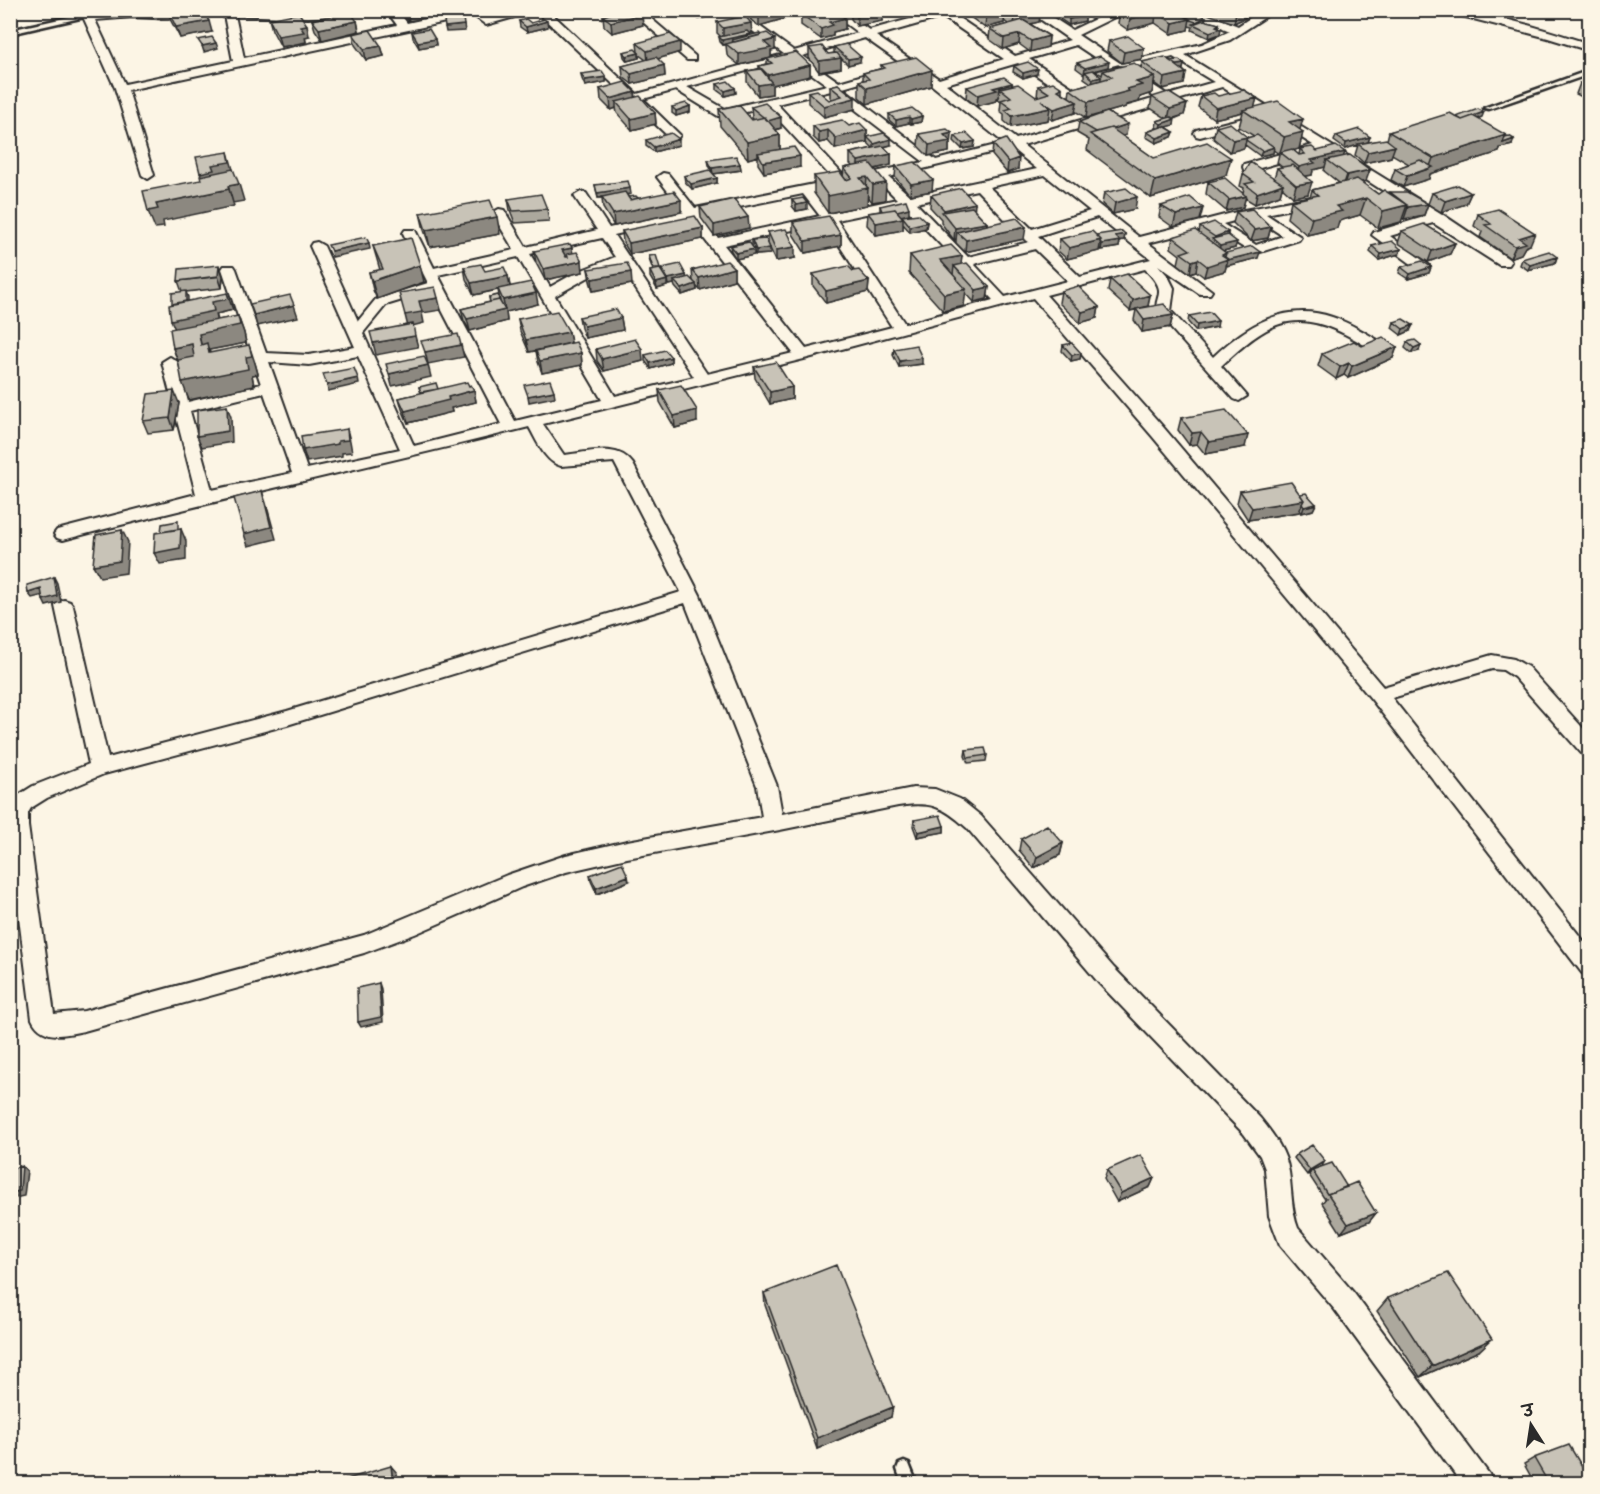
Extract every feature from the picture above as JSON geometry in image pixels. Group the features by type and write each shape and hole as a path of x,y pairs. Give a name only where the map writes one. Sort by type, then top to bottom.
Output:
{"street":[{"path":"136,14 155,10"},
{"path":"148,175 121,88 87,14 176,16 229,11 308,15 362,10"},
{"path":"391,10 405,28"},
{"path":"121,88 476,11 486,22 531,10"},
{"path":"541,10 674,135"},
{"path":"634,10 691,58"},
{"path":"729,10 835,86 934,164"},
{"path":"832,10 937,83 1137,242 1155,262 1167,284 1168,291 1162,306 1164,312 1239,396"},
{"path":"1032,10 1166,99"},
{"path":"937,83 1017,60 1075,38 1124,10"},
{"path":"1443,10 1551,36 1590,48"},
{"path":"229,11 239,63"},
{"path":"1190,11 1239,30"},
{"path":"1120,68 1206,46 1271,11"},
{"path":"634,98 950,12 1017,60 1081,99"},
{"path":"883,15 898,26"},
{"path":"1176,54 1275,114 1504,262"},
{"path":"677,86 721,113 913,65"},
{"path":"356,332 381,302 433,279 520,252 691,213 934,164 1014,144 1224,83"},
{"path":"769,102 843,182"},
{"path":"1200,134 1275,114"},
{"path":"1249,167 1324,146"},
{"path":"714,243 1047,171"},
{"path":"880,175 1002,302"},
{"path":"663,177 803,355"},
{"path":"1362,187 1381,182"},
{"path":"979,185 1077,282"},
{"path":"806,190 829,218 902,329"},
{"path":"581,196 703,380"},
{"path":"1137,242 1254,212 1326,198"},
{"path":"966,262 1033,239 1100,212"},
{"path":"1212,222 1254,250 1294,237 1254,212"},
{"path":"499,213 520,252 611,402"},
{"path":"1422,265 1379,235 1437,217"},
{"path":"410,233 510,427"},
{"path":"317,246 409,452"},
{"path":"546,295 582,275 622,259"},
{"path":"63,534 205,497 409,452 703,380 1155,262 1205,291"},
{"path":"230,269 300,476"},
{"path":"1036,293 1158,432 1379,695 1590,966"},
{"path":"1212,366 1243,338 1264,324 1301,316 1317,317 1380,347"},
{"path":"260,357 309,360 364,350"},
{"path":"170,362 205,497"},
{"path":"182,408 270,387"},
{"path":"533,422 554,455 561,461 612,456 620,458 691,595 767,786 773,823"},
{"path":"691,595 286,718 100,768 40,792 24,802 18,813 39,1005 46,1024 54,1026 84,1021 380,939 505,885 554,867 683,837 773,823 902,797 925,796 943,799 958,807 974,822 1106,975 1252,1126 1270,1150 1277,1168 1281,1216 1289,1236 1344,1301 1479,1484"},
{"path":"64,606 100,768"},
{"path":"1379,695 1492,662 1507,664 1521,672 1590,750"}],"lane":[{"path":"10,32 87,14"},
{"path":"1487,108 1590,72"}],"building":[{"path":"168,10 202,10 209,21 176,27"},
{"path":"403,10 426,10 428,12 408,16"},
{"path":"622,10 637,10 642,14 611,22 603,16"},
{"path":"752,10 777,10 759,15"},
{"path":"815,10 835,10 845,18 829,22 833,25 821,29 801,14"},
{"path":"853,10 882,10 882,11 857,15"},
{"path":"977,10 1003,10 1005,12 986,17"},
{"path":"1005,10 1040,10 1041,11 1015,17"},
{"path":"1078,10 1085,16 1069,19 1061,13"},
{"path":"1176,10 1190,19 1173,23 1156,12 1130,19 1120,12"},
{"path":"1190,10 1206,17 1196,22 1182,15"},
{"path":"350,12 357,21 319,29 312,20"},
{"path":"299,13 307,25 300,26 304,32 278,36 269,19"},
{"path":"745,16 751,23 723,28 717,22"},
{"path":"463,18 464,25 445,27 444,20"},
{"path":"526,19 531,23 544,19 547,21 526,27 519,21"},
{"path":"1023,20 1049,36 1031,41 1020,34 1004,38 990,29"},
{"path":"1204,20 1219,24 1216,26 1221,28 1210,32 1193,24"},
{"path":"429,29 435,39 418,42 412,32"},
{"path":"370,30 381,46 364,49 353,34"},
{"path":"747,31 750,34 722,40 719,37"},
{"path":"759,33 761,35 735,42 732,40"},
{"path":"767,33 775,39 764,42 771,48 739,54 726,44"},
{"path":"670,34 680,42 647,51 637,43"},
{"path":"1128,36 1144,48 1124,52 1109,41"},
{"path":"212,37 216,43 202,46 198,40"},
{"path":"846,44 861,57 848,59 834,47"},
{"path":"822,46 828,54 837,53 841,58 819,61 809,48"},
{"path":"635,49 639,53 626,56 623,52"},
{"path":"796,52 810,65 768,75 759,66 772,63 767,59"},
{"path":"1100,56 1109,62 1085,68 1077,63"},
{"path":"656,57 664,65 631,74 622,66"},
{"path":"916,57 932,70 867,88 859,81 869,79 863,73 885,68 881,65"},
{"path":"1165,57 1186,73 1164,78 1142,62"},
{"path":"1179,60 1184,64 1176,65 1170,61"},
{"path":"1028,62 1038,69 1023,73 1014,66"},
{"path":"1134,63 1155,77 1136,82 1142,85 1127,89 1129,91 1088,102 1070,89 1112,77 1103,71"},
{"path":"1120,66 1103,71 1102,75 1096,71"},
{"path":"761,69 772,83 758,85 747,71"},
{"path":"1093,70 1101,77 1093,79 1085,72"},
{"path":"602,71 606,77 585,80 581,74"},
{"path":"1004,77 1012,83 993,88 997,90 978,95 967,87"},
{"path":"1590,80 1590,88 1580,83"},
{"path":"728,81 735,88 725,91 717,84"},
{"path":"625,82 635,92 610,99 600,89"},
{"path":"1053,82 1062,88 1058,90 1077,102 1054,109 1041,100 1050,108 1012,116 1005,110 1012,108 1001,100 1011,97 1000,88 1018,84 1036,97 1049,93 1038,86"},
{"path":"838,84 855,98 824,106 808,92 817,90 829,100 842,96 830,86"},
{"path":"1244,90 1257,98 1216,108 1201,96 1214,93 1218,96"},
{"path":"1168,92 1187,104 1170,109 1152,97"},
{"path":"640,96 655,113 631,119 616,102"},
{"path":"1278,101 1303,119 1289,122 1303,132 1284,137 1243,110"},
{"path":"686,103 690,106 676,111 672,107"},
{"path":"765,103 781,117 768,121 751,107"},
{"path":"739,105 752,120 765,117 780,135 747,142 719,109"},
{"path":"912,108 922,116 896,120 889,114"},
{"path":"1478,109 1484,112 1462,120 1456,117"},
{"path":"1107,112 1128,124 1096,132 1079,122"},
{"path":"1450,113 1462,120 1473,116 1506,135 1433,158 1389,132"},
{"path":"1171,117 1175,119 1161,124 1157,121"},
{"path":"842,120 849,126 860,123 867,130 836,138 828,130 819,132 813,126"},
{"path":"1230,123 1247,137 1233,140 1216,127"},
{"path":"1164,126 1174,132 1157,138 1147,132"},
{"path":"1111,128 1154,158 1207,142 1231,158 1155,181 1090,134"},
{"path":"947,129 952,133 944,135 950,141 929,145 919,134"},
{"path":"1359,129 1370,137 1346,143 1336,136"},
{"path":"671,133 679,139 654,147 646,140"},
{"path":"884,133 891,139 874,144 867,137"},
{"path":"967,133 975,141 963,144 955,136"},
{"path":"1257,135 1274,147 1262,151 1246,140"},
{"path":"1509,136 1514,139 1503,143 1505,137"},
{"path":"1006,139 1019,158 1008,162 993,144"},
{"path":"1386,139 1395,146 1368,152 1358,144"},
{"path":"883,146 891,154 858,161 850,153"},
{"path":"1336,146 1345,152 1311,160 1315,163 1299,167 1280,152 1292,149 1299,155 1305,154 1300,149 1312,147 1317,151"},
{"path":"794,147 800,156 763,162 758,153"},
{"path":"228,152 230,162 212,165 214,170 200,173 196,157"},
{"path":"1350,155 1370,170 1347,175 1327,160"},
{"path":"736,156 740,164 712,168 708,160"},
{"path":"1420,160 1433,167 1407,176 1395,169"},
{"path":"915,162 933,180 911,184 896,166"},
{"path":"1250,162 1283,184 1257,193 1245,184 1254,182 1243,174"},
{"path":"870,163 886,183 873,185 867,177 860,178 868,188 828,196 814,176 840,172 846,180 852,178 844,168"},
{"path":"1293,165 1312,182 1296,185 1277,168"},
{"path":"233,169 239,184 228,186 229,189 156,204 158,209 148,211 143,191 201,180 200,176"},
{"path":"710,170 717,178 691,184 684,176"},
{"path":"1225,178 1246,196 1229,200 1208,182"},
{"path":"1357,179 1378,194 1384,190 1407,205 1383,211 1366,198 1336,206 1342,211 1312,218 1291,201 1318,195 1312,190"},
{"path":"628,181 630,188 597,193 595,185"},
{"path":"1458,185 1471,193 1445,201 1432,193"},
{"path":"961,188 975,203 944,210 931,195"},
{"path":"1126,188 1137,197 1115,203 1104,193"},
{"path":"674,191 681,200 613,214 602,197 625,192 630,200"},
{"path":"1390,192 1407,192 1428,204 1408,207"},
{"path":"541,194 547,209 513,211 508,199"},
{"path":"628,197 638,198 630,200"},
{"path":"1190,197 1203,208 1176,215 1161,206"},
{"path":"803,198 807,203 796,205 792,200"},
{"path":"734,199 748,217 714,225 700,207"},
{"path":"490,200 497,217 426,230 420,213"},
{"path":"906,200 909,208 897,211 895,209 882,211 880,206"},
{"path":"972,207 987,223 955,228 942,212"},
{"path":"895,209 903,218 876,223 868,213"},
{"path":"1252,209 1271,227 1255,230 1236,212"},
{"path":"1498,209 1535,233 1519,238 1526,243 1515,246 1485,225 1491,224 1478,214"},
{"path":"918,214 927,222 910,226 902,216"},
{"path":"695,216 703,228 629,243 622,231"},
{"path":"829,216 841,235 805,241 793,222"},
{"path":"1017,218 1026,227 966,240 957,232"},
{"path":"1214,222 1228,232 1215,237 1200,227"},
{"path":"1424,224 1455,243 1432,251 1402,231"},
{"path":"786,229 795,247 776,250 768,232"},
{"path":"1195,230 1226,253 1222,255 1228,259 1207,266 1198,259 1192,261 1181,253 1190,250 1173,237"},
{"path":"1092,231 1101,240 1069,248 1060,239"},
{"path":"1122,231 1125,234 1115,236 1120,241 1102,244 1096,235"},
{"path":"1228,235 1237,242 1220,246 1212,239"},
{"path":"366,237 369,243 331,251 328,245"},
{"path":"411,238 420,265 372,281 369,272 383,269 373,246"},
{"path":"766,239 770,248 756,250 752,240"},
{"path":"1392,241 1401,249 1381,254 1372,246"},
{"path":"749,242 754,249 736,253 730,246"},
{"path":"570,244 572,248 562,250 566,257 568,257 567,254 577,252 582,261 543,269 534,251"},
{"path":"951,245 962,256 940,260 966,289 944,294 910,255"},
{"path":"1252,246 1260,252 1227,260 1225,257 1226,253"},
{"path":"1549,251 1557,257 1530,265 1522,259"},
{"path":"656,255 660,268 653,268 649,256"},
{"path":"727,261 734,268 699,278 692,270"},
{"path":"1422,261 1431,267 1410,274 1401,267"},
{"path":"627,263 631,272 592,279 588,269"},
{"path":"967,263 989,287 976,290 954,266"},
{"path":"481,264 485,271 504,267 508,276 471,283 464,267"},
{"path":"680,264 686,275 668,279 662,268"},
{"path":"219,265 218,276 178,281 179,269"},
{"path":"848,266 853,271 859,270 869,281 826,291 813,274"},
{"path":"660,269 667,280 656,283 650,271"},
{"path":"1127,274 1150,295 1133,300 1110,279"},
{"path":"689,277 696,284 682,289 674,281"},
{"path":"531,282 536,293 503,300 498,289"},
{"path":"1078,286 1099,307 1082,312 1061,291"},
{"path":"435,287 438,298 419,301 422,312 405,315 399,293"},
{"path":"186,291 186,301 172,304 172,293"},
{"path":"227,293 229,299 212,302 214,311 171,320 169,305"},
{"path":"290,295 294,305 254,315 250,304"},
{"path":"498,295 499,300 490,302 489,297"},
{"path":"499,300 505,310 467,319 461,309"},
{"path":"1164,304 1173,315 1144,320 1136,309"},
{"path":"616,309 621,318 584,326 579,317"},
{"path":"557,311 569,332 526,340 518,319"},
{"path":"1210,312 1218,321 1197,325 1189,316"},
{"path":"238,316 240,325 199,334 201,345 207,343 209,353 249,345 252,356 246,357 248,369 182,382 178,360 194,357 192,344 173,348 170,329"},
{"path":"1403,319 1413,325 1403,329 1394,322"},
{"path":"413,324 415,336 373,343 370,332"},
{"path":"458,334 461,345 425,352 421,341"},
{"path":"1383,337 1397,347 1352,366 1349,363 1340,367 1322,354 1354,341 1362,346"},
{"path":"635,339 642,349 602,359 596,349"},
{"path":"1415,340 1421,345 1414,348 1407,342"},
{"path":"576,342 581,353 540,361 536,351"},
{"path":"1072,343 1081,353 1072,355 1063,345"},
{"path":"916,345 922,358 900,361 894,349"},
{"path":"665,350 671,357 650,363 645,355"},
{"path":"424,356 428,365 389,374 386,364"},
{"path":"776,362 792,387 770,392 754,367"},
{"path":"354,368 358,378 327,385 323,374"},
{"path":"550,380 554,391 528,396 524,385"},
{"path":"467,382 474,390 448,397 449,400 405,411 399,398"},
{"path":"436,383 438,389 421,392 419,387"},
{"path":"681,385 697,410 674,416 659,390"},
{"path":"174,391 170,418 143,421 148,394"},
{"path":"227,406 228,431 197,436 197,410"},
{"path":"1226,410 1248,435 1209,442 1201,432 1192,433 1181,418"},
{"path":"347,429 348,440 303,450 301,436"},
{"path":"1291,482 1304,500 1252,508 1240,491"},
{"path":"262,491 271,527 244,534 234,498"},
{"path":"1306,493 1316,504 1304,507 1302,504 1304,500 1300,494"},
{"path":"178,521 178,529 161,532 162,524"},
{"path":"181,529 180,548 154,553 155,533"},
{"path":"122,530 120,561 93,565 96,535"},
{"path":"54,577 57,596 43,600 41,589 28,593 27,585"},
{"path":"985,748 987,755 968,758 966,750"},
{"path":"940,815 944,826 918,832 914,820"},
{"path":"1047,825 1063,843 1037,857 1021,839"},
{"path":"622,863 628,876 596,888 590,875"},
{"path":"379,983 381,1017 358,1022 357,988"},
{"path":"1312,1145 1325,1161 1310,1170 1297,1154"},
{"path":"1141,1155 1154,1178 1121,1193 1107,1170"},
{"path":"1332,1163 1347,1187 1327,1194 1312,1170"},
{"path":"22,1166 20,1191 10,1193 10,1169"},
{"path":"1357,1182 1376,1213 1348,1224 1328,1194"},
{"path":"836,1265 893,1407 817,1438 764,1293"},
{"path":"1448,1273 1492,1339 1432,1366 1388,1298"},
{"path":"1569,1445 1590,1480 1590,1484 1549,1484 1534,1458"},
{"path":"391,1466 393,1484 330,1484"}]}
